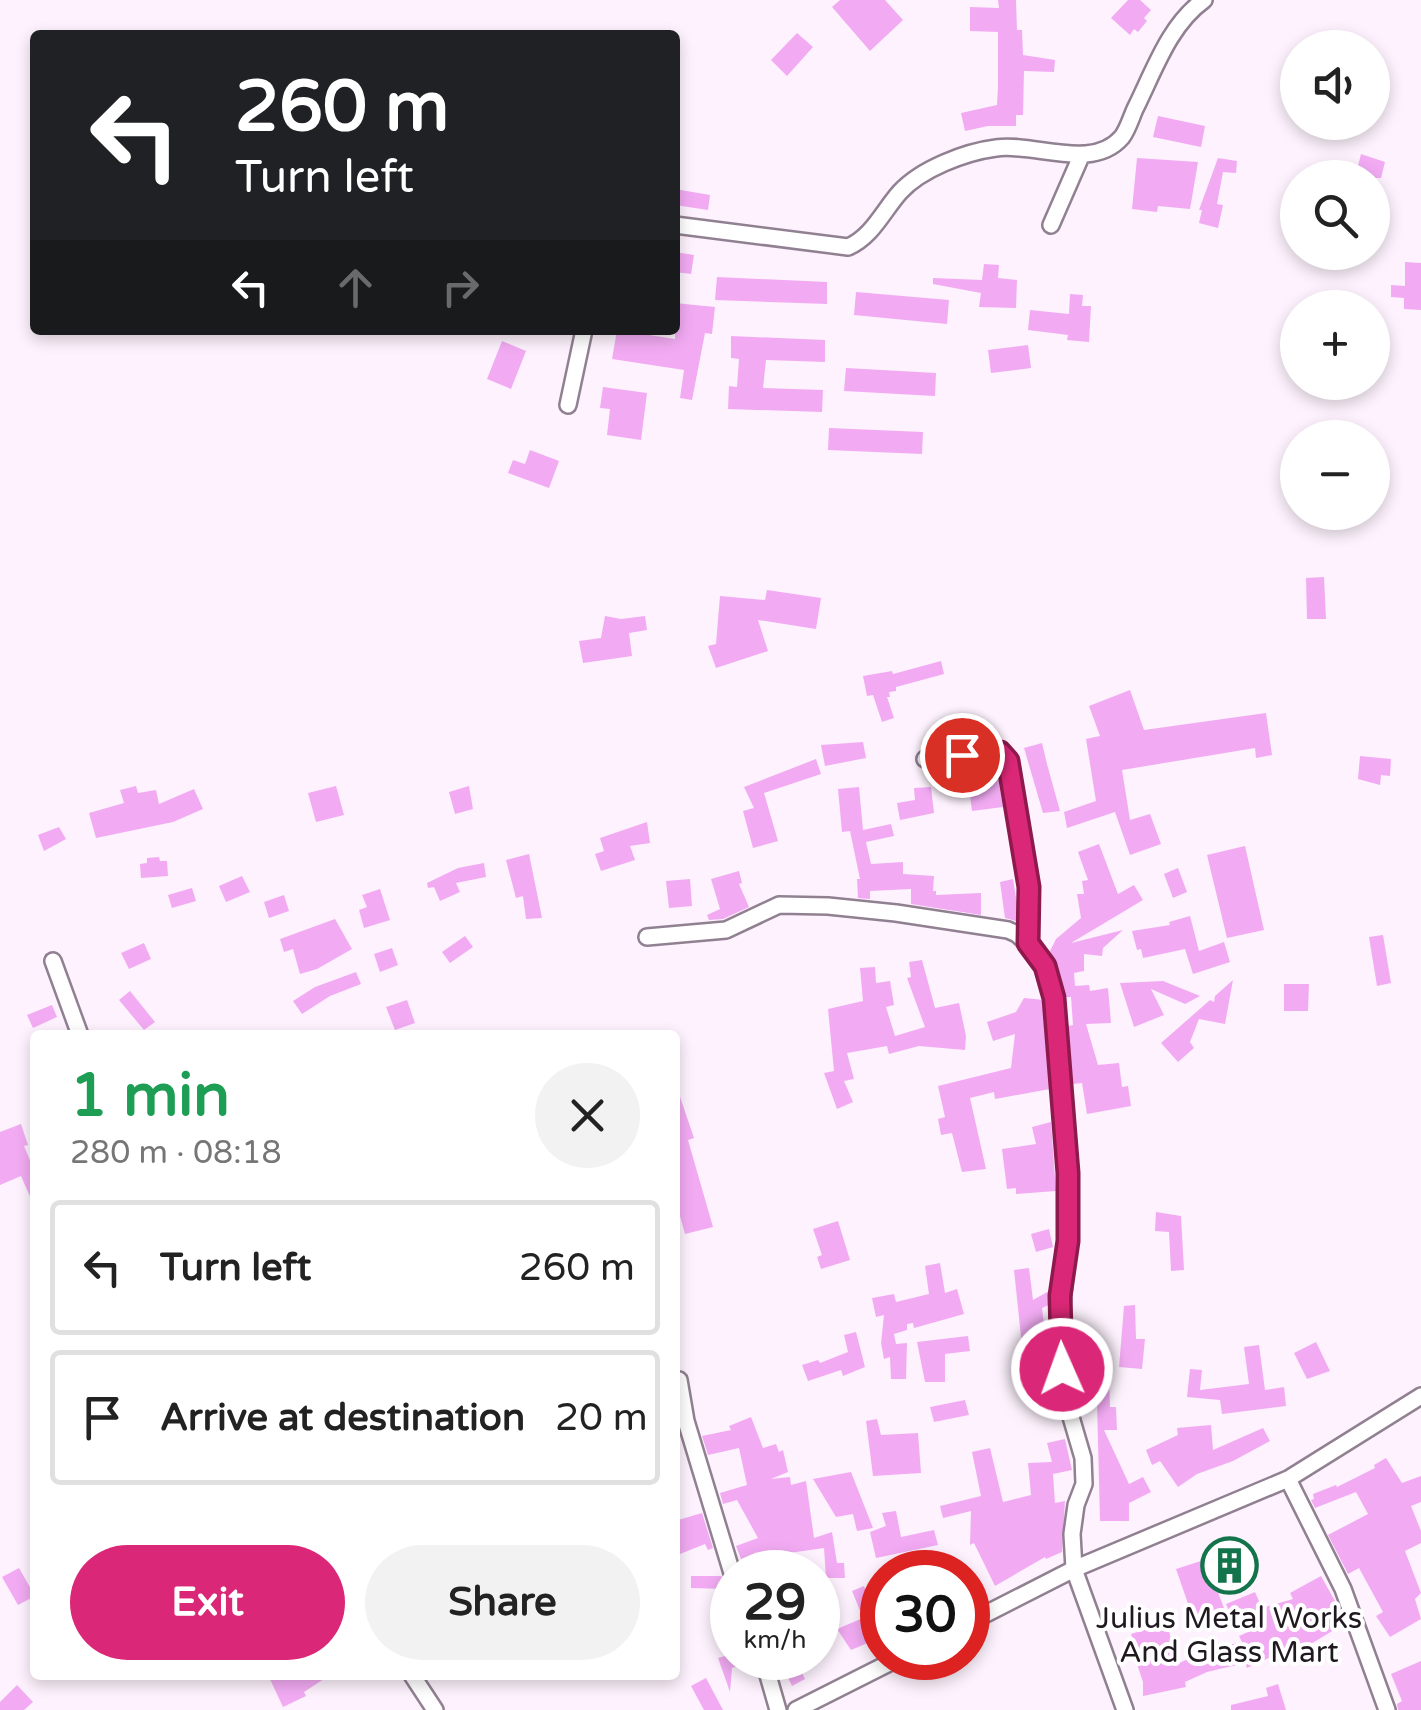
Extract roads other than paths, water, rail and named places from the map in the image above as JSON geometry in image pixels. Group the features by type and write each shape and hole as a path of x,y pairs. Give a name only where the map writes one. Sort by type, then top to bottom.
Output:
{"street":[{"path":"680,226 848,247 862,241 904,188 964,156 998,147 1082,154 1108,148 1122,136 1166,44 1204,0"},
{"path":"1051,226 1082,154"},
{"path":"568,404 583,335"},
{"path":"925,758 1000,752 1008,761 1029,887 1028,943"},
{"path":"647,937 726,930 779,905 828,906 1008,930 1028,943 1045,966 1054,998 1068,1173 1068,1241 1060,1296 1059,1345 1064,1392 1083,1458 1084,1484 1072,1534 1074,1568 1126,1710"},
{"path":"53,962 78,1030"},
{"path":"680,1386 686,1420 725,1550"},
{"path":"990,1612 1074,1568 1288,1479 1421,1396"},
{"path":"1288,1479 1343,1589 1387,1710"},
{"path":"796,1710 860,1678"},
{"path":"415,1680 435,1710"},
{"path":"769,1680 778,1710"}],"place":[{"name":"Julius Metal Works And Glass Mart","path":"1229,1565"}]}
